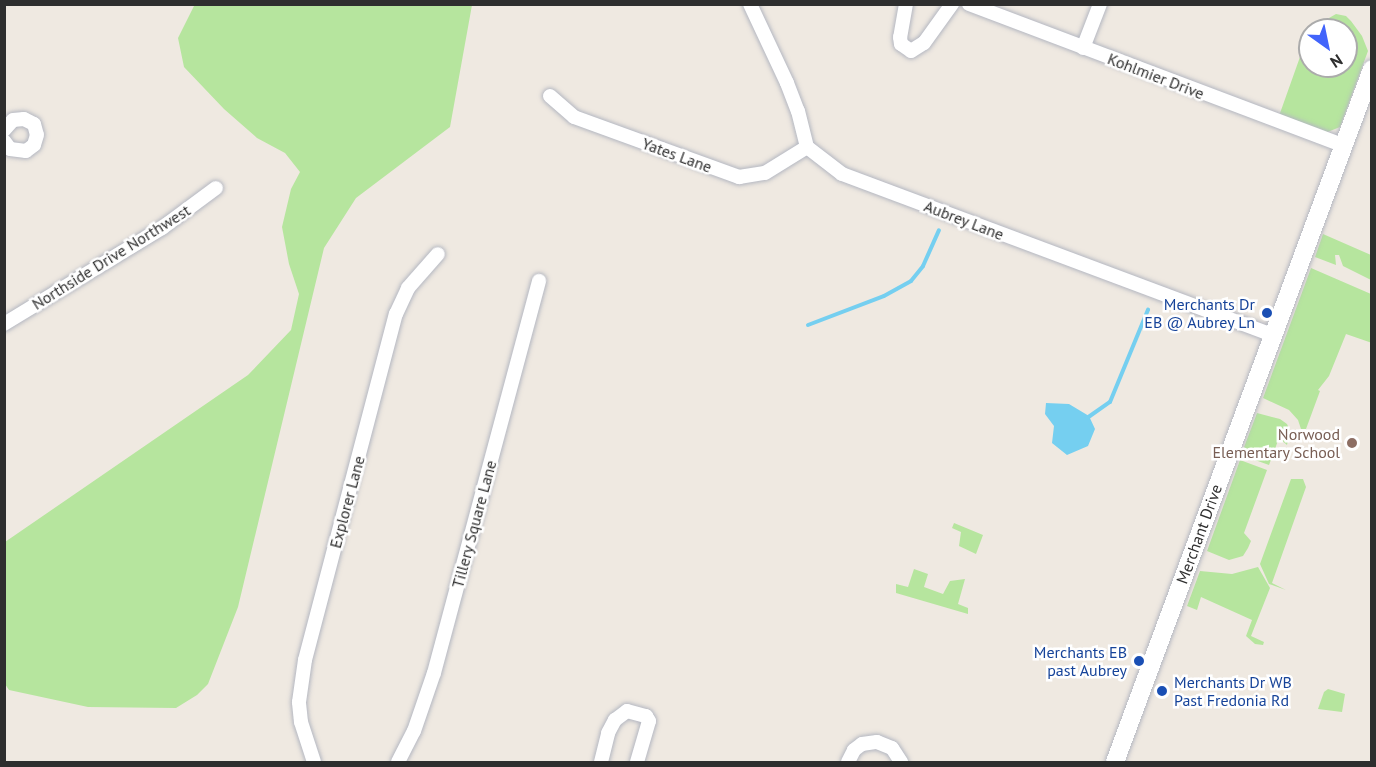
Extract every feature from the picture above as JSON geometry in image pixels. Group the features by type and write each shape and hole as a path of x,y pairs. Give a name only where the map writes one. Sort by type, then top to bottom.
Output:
{"main road":[{"name":"Merchant Drive","path":"1115,762 1371,69"}],"street":[{"path":"750,4 787,83 807,147"},
{"path":"906,4 900,37 901,44 911,51 924,43 952,4"},
{"name":"Kohlmier Drive","path":"969,4 1343,145"},
{"path":"1083,48 1100,4"},
{"name":"Yates Lane","path":"550,96 574,117 739,177 765,173 807,147"},
{"path":"4,130 13,120 24,119 33,124 38,135 34,145 26,151 15,151 5,144"},
{"name":"Aubrey Lane","path":"807,147 842,174 1272,335"},
{"name":"Northside Drive Northwest","path":"4,324 162,228 216,188"},
{"name":"Explorer Lane","path":"314,762 301,723 299,702 306,654 396,314 408,288 438,254"},
{"name":"Tillery Square Lane","path":"398,762 414,731 434,673 540,281"},
{"path":"601,762 608,733 615,720 627,711 646,716 650,721 637,762"},
{"path":"848,762 854,750 862,744 876,742 892,748 901,762"}],"green space":[{"path":"195,4 472,5 450,127 356,198 324,248 238,607 208,684 197,695 176,708 88,707 9,690 5,684 5,542 248,375 291,330 299,294 289,264 282,227 291,189 300,172 285,153 257,138 224,109 184,67 178,38"},
{"path":"1336,14 1348,18 1329,18"},
{"path":"1358,31 1368,51 1340,127 1325,133 1279,116 1298,63 1298,78 1358,78"},
{"path":"1323,234 1371,255 1371,280 1343,266 1339,255 1335,255 1336,265 1315,257"},
{"path":"1311,268 1371,294 1372,343 1346,334 1329,376 1318,390 1320,391 1306,429 1301,429 1298,420 1289,410 1263,398"},
{"path":"1257,413 1280,419 1287,424 1290,431 1287,445 1279,438 1269,465 1241,455"},
{"path":"1240,460 1267,470 1244,533 1251,541 1243,556 1229,560 1207,551"},
{"path":"1291,479 1303,479 1306,487 1272,583 1286,590 1269,584 1260,564"},
{"path":"954,523 983,535 976,554 959,546 961,532 952,528"},
{"path":"1258,567 1270,588 1251,636 1264,642 1263,645 1255,644 1246,636 1252,620 1201,597 1197,610 1187,606 1200,571 1232,574"},
{"path":"914,569 928,574 924,587 943,594 950,581 965,579 958,604 968,608 968,614 896,593 896,584 908,587"},
{"path":"1328,689 1345,694 1342,712 1318,709 1324,692"}],"water":[{"path":"1046,403 1069,404 1089,416 1095,429 1088,446 1067,455 1052,443 1054,426 1045,414"}],"waterway":[{"path":"808,325 884,296 911,281 923,266 939,230"},
{"path":"1087,418 1110,402 1148,310"}],"place":[{"name":"Merchants Dr EB @ Aubrey Ln","path":"1267,313"},
{"name":"Norwood Elementary School","path":"1352,443"},
{"name":"Merchants EB past Aubrey","path":"1139,661"},
{"name":"Merchants Dr WB Past Fredonia Rd","path":"1162,691"}]}
